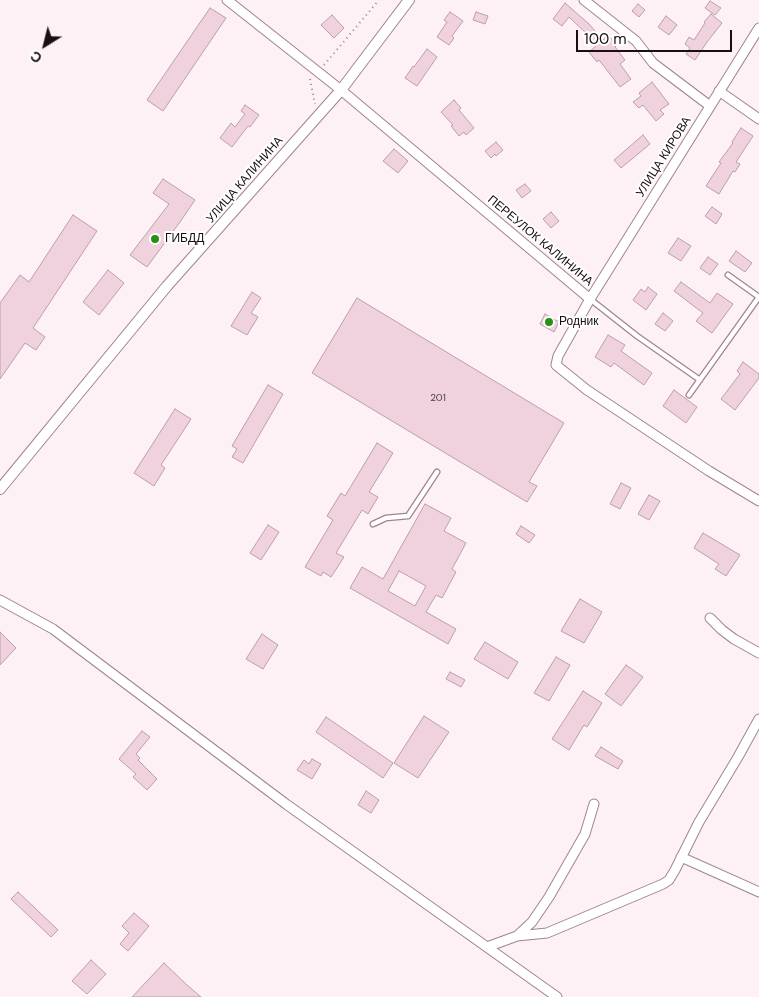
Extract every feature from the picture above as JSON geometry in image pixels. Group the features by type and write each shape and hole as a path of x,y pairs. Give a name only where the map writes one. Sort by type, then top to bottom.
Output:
{"street":[{"name":"ПЕРЕУЛОК КАЛИНИНА","path":"226,0 318,71 590,300 558,356 556,365 587,390 709,471 759,501"},
{"name":"УЛИЦА КАЛИНИНА","path":"0,489 167,286 341,90 409,0"},
{"path":"584,0 636,41 653,63 710,106"},
{"name":"УЛИЦА КИРОВА","path":"590,300 759,28"},
{"path":"719,91 759,119"},
{"path":"0,600 53,629 286,804 557,997"},
{"path":"710,618 734,639 759,653"},
{"path":"487,947 517,936 546,933 669,880 699,822 759,720"},
{"path":"517,936 532,922 549,897 585,834 594,804"},
{"path":"681,857 759,892"}],"lane":[{"path":"690,395 759,297 728,275"},
{"path":"590,300 636,336 700,380"},
{"path":"373,524 386,518 408,516 437,472"}],"path":[{"path":"311,80 379,0"}],"building":[{"path":"710,1 721,8 715,15 705,8"},
{"path":"565,3 589,24 603,40 608,35 617,45 615,47 625,60 620,64 631,79 620,87 599,60 597,62 589,52 596,46 587,34 569,17 562,26 553,19"},
{"path":"638,4 645,10 639,17 632,11"},
{"path":"210,8 226,18 163,111 147,100"},
{"path":"450,12 463,21 452,36 454,38 449,45 437,37 447,22 444,20"},
{"path":"476,12 488,16 485,24 473,20"},
{"path":"711,14 722,23 695,60 686,54 690,48 685,44 689,37 694,40"},
{"path":"332,15 344,28 334,38 321,25"},
{"path":"666,16 677,25 669,35 658,27"},
{"path":"427,49 437,57 417,86 405,78"},
{"path":"652,82 669,104 660,110 664,114 656,121 643,105 639,108 633,102 641,96 639,93"},
{"path":"454,100 461,108 459,110 474,128 466,135 464,132 459,136 451,126 453,125 441,112"},
{"path":"245,105 259,115 232,147 220,138 231,123 235,127 245,114 241,111"},
{"path":"741,128 753,136 736,162 740,164 735,172 733,171 719,194 706,186"},
{"path":"643,135 650,144 621,168 614,160"},
{"path":"496,142 503,150 491,158 485,151"},
{"path":"394,149 408,161 398,173 383,161"},
{"path":"163,179 195,200 147,267 130,255 169,204 153,193"},
{"path":"525,184 531,191 522,198 516,190"},
{"path":"712,207 722,214 716,224 705,216"},
{"path":"551,212 559,221 551,228 543,219"},
{"path":"73,215 97,231 33,328 45,337 36,350 25,343 0,379 0,303 20,275 29,282"},
{"path":"678,238 691,246 681,261 668,253"},
{"path":"736,251 752,263 745,272 729,261"},
{"path":"708,257 718,264 710,275 700,268"},
{"path":"108,270 124,283 99,315 83,302"},
{"path":"681,282 710,303 717,293 733,304 712,333 696,321 703,313 674,291"},
{"path":"648,287 657,294 646,310 633,300 641,289 645,292"},
{"path":"252,292 261,298 251,313 258,317 247,335 231,326"},
{"path":"357,298 564,423 529,482 537,486 527,502 312,373"},
{"path":"663,313 673,321 665,331 655,324"},
{"path":"545,314 559,322 554,332 540,324"},
{"path":"608,335 625,345 621,351 652,373 644,385 614,363 611,367 595,357"},
{"path":"743,362 759,374 759,378 735,410 721,399 740,374 737,371"},
{"path":"268,385 283,394 243,463 232,457 237,449 232,446"},
{"path":"674,390 697,407 686,423 663,406"},
{"path":"175,409 191,419 161,465 165,468 154,486 134,473"},
{"path":"377,443 393,453 369,492 378,497 368,514 362,510 336,553 344,557 331,577 323,572 321,576 305,567 333,520 327,516 341,493 345,496"},
{"path":"621,483 631,488 620,509 610,504"},
{"path":"649,495 660,501 649,520 638,514"},
{"path":"425,504 451,518 444,531 466,543 452,569 456,572 442,598 436,595 426,612 456,629 448,644 350,588 362,567 383,579","holes":["399,571 426,586 415,606 388,591"]},
{"path":"268,525 279,532 261,560 250,553"},
{"path":"521,526 535,535 529,543 516,534"},
{"path":"703,533 740,555 726,576 715,569 719,564 694,548"},
{"path":"580,599 602,612 584,643 561,631"},
{"path":"0,632 16,648 0,665"},
{"path":"262,634 278,645 263,669 246,659"},
{"path":"485,642 518,662 508,679 474,659"},
{"path":"556,657 570,665 549,701 534,693"},
{"path":"626,665 643,677 621,706 605,694"},
{"path":"450,672 465,680 461,687 446,679"},
{"path":"583,691 602,703 587,727 584,725 569,750 552,739"},
{"path":"424,716 449,732 418,778 394,763"},
{"path":"326,717 393,763 383,778 316,732"},
{"path":"142,731 150,737 136,754 140,758 138,760 157,779 147,790 133,777 136,774 119,759"},
{"path":"601,747 623,761 618,769 595,756"},
{"path":"312,759 321,764 312,779 297,770 304,760 309,764"},
{"path":"366,791 379,800 371,813 358,805"},
{"path":"18,892 58,930 51,937 11,899"},
{"path":"134,913 149,926 128,951 120,944 129,933 122,926"},
{"path":"91,960 106,974 87,994 72,981"},
{"path":"164,963 187,985 201,997 132,997"}],"place":[{"name":"ГИБДД","path":"155,239"},
{"name":"Родник","path":"549,322"}]}
